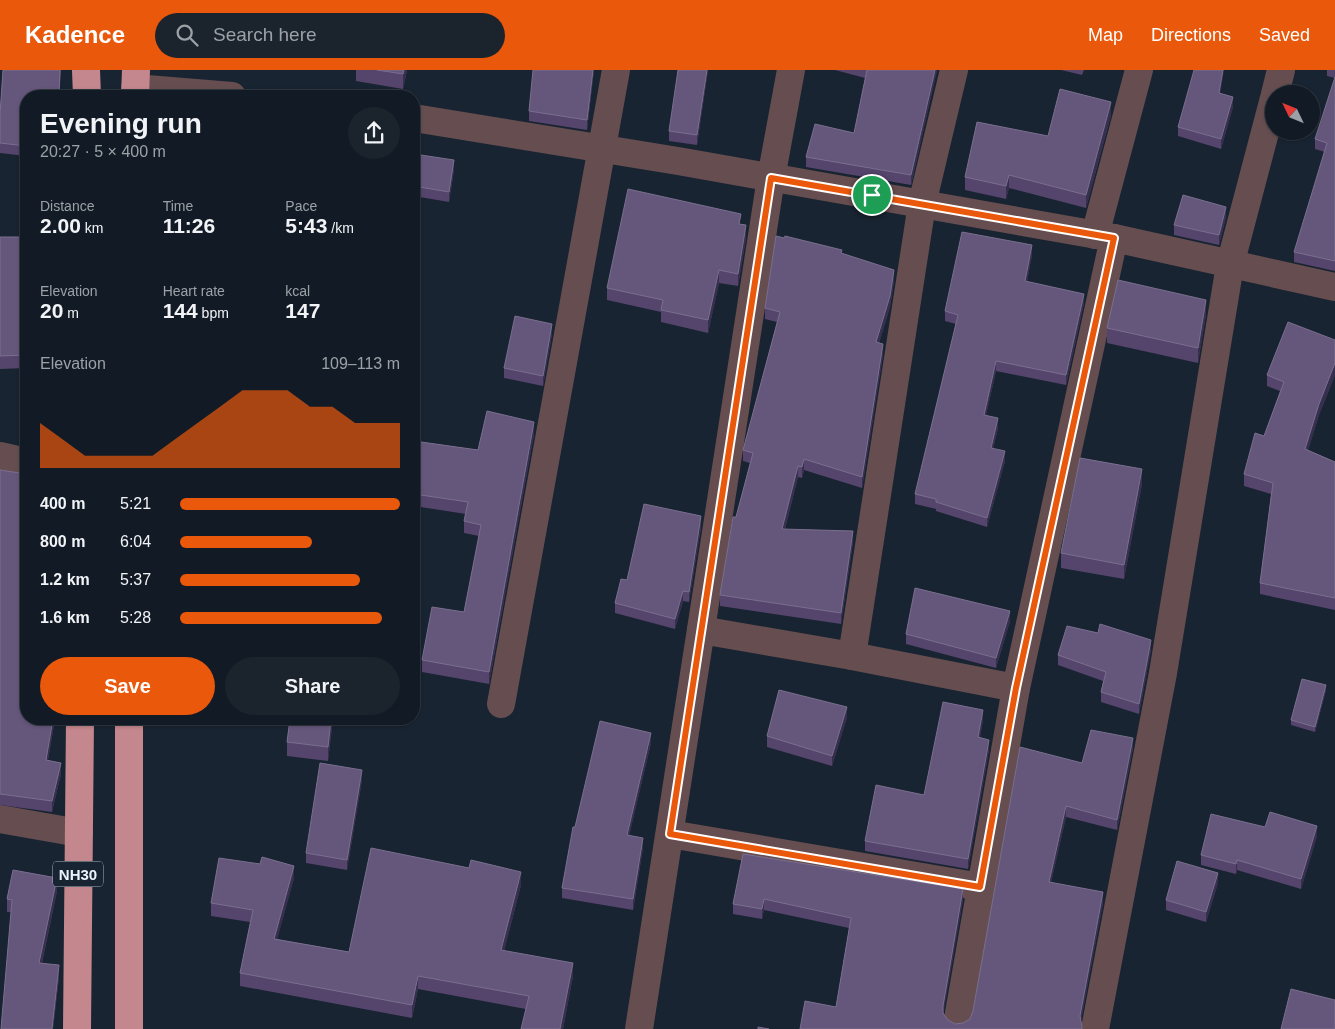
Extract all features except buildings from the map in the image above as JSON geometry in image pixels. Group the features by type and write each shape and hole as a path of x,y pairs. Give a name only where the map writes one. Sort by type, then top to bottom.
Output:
{"highway":[{"path":"86,70 87,90"},
{"name":"NH30","path":"77,1029 80,725"},
{"path":"129,725 129,1029"}],"street":[{"path":"501,704 600,149 616,70"},
{"path":"639,1029 771,178 791,70"},
{"path":"852,656 922,204 954,70"},
{"path":"958,1019 1016,688 1139,70"},
{"path":"1277,85 1281,70"},
{"path":"135,85 179,90"},
{"path":"420,119 1105,237 1335,287"},
{"path":"1095,1029 1163,673 1230,265 1265,132"},
{"path":"0,456 20,461"},
{"path":"701,630 852,656 1016,688"},
{"path":"0,820 79,833"},
{"path":"670,834 980,887"}],"route":[{"path":"771,178 872,195 1114,238 1016,688 980,887 670,834 771,178"}]}
